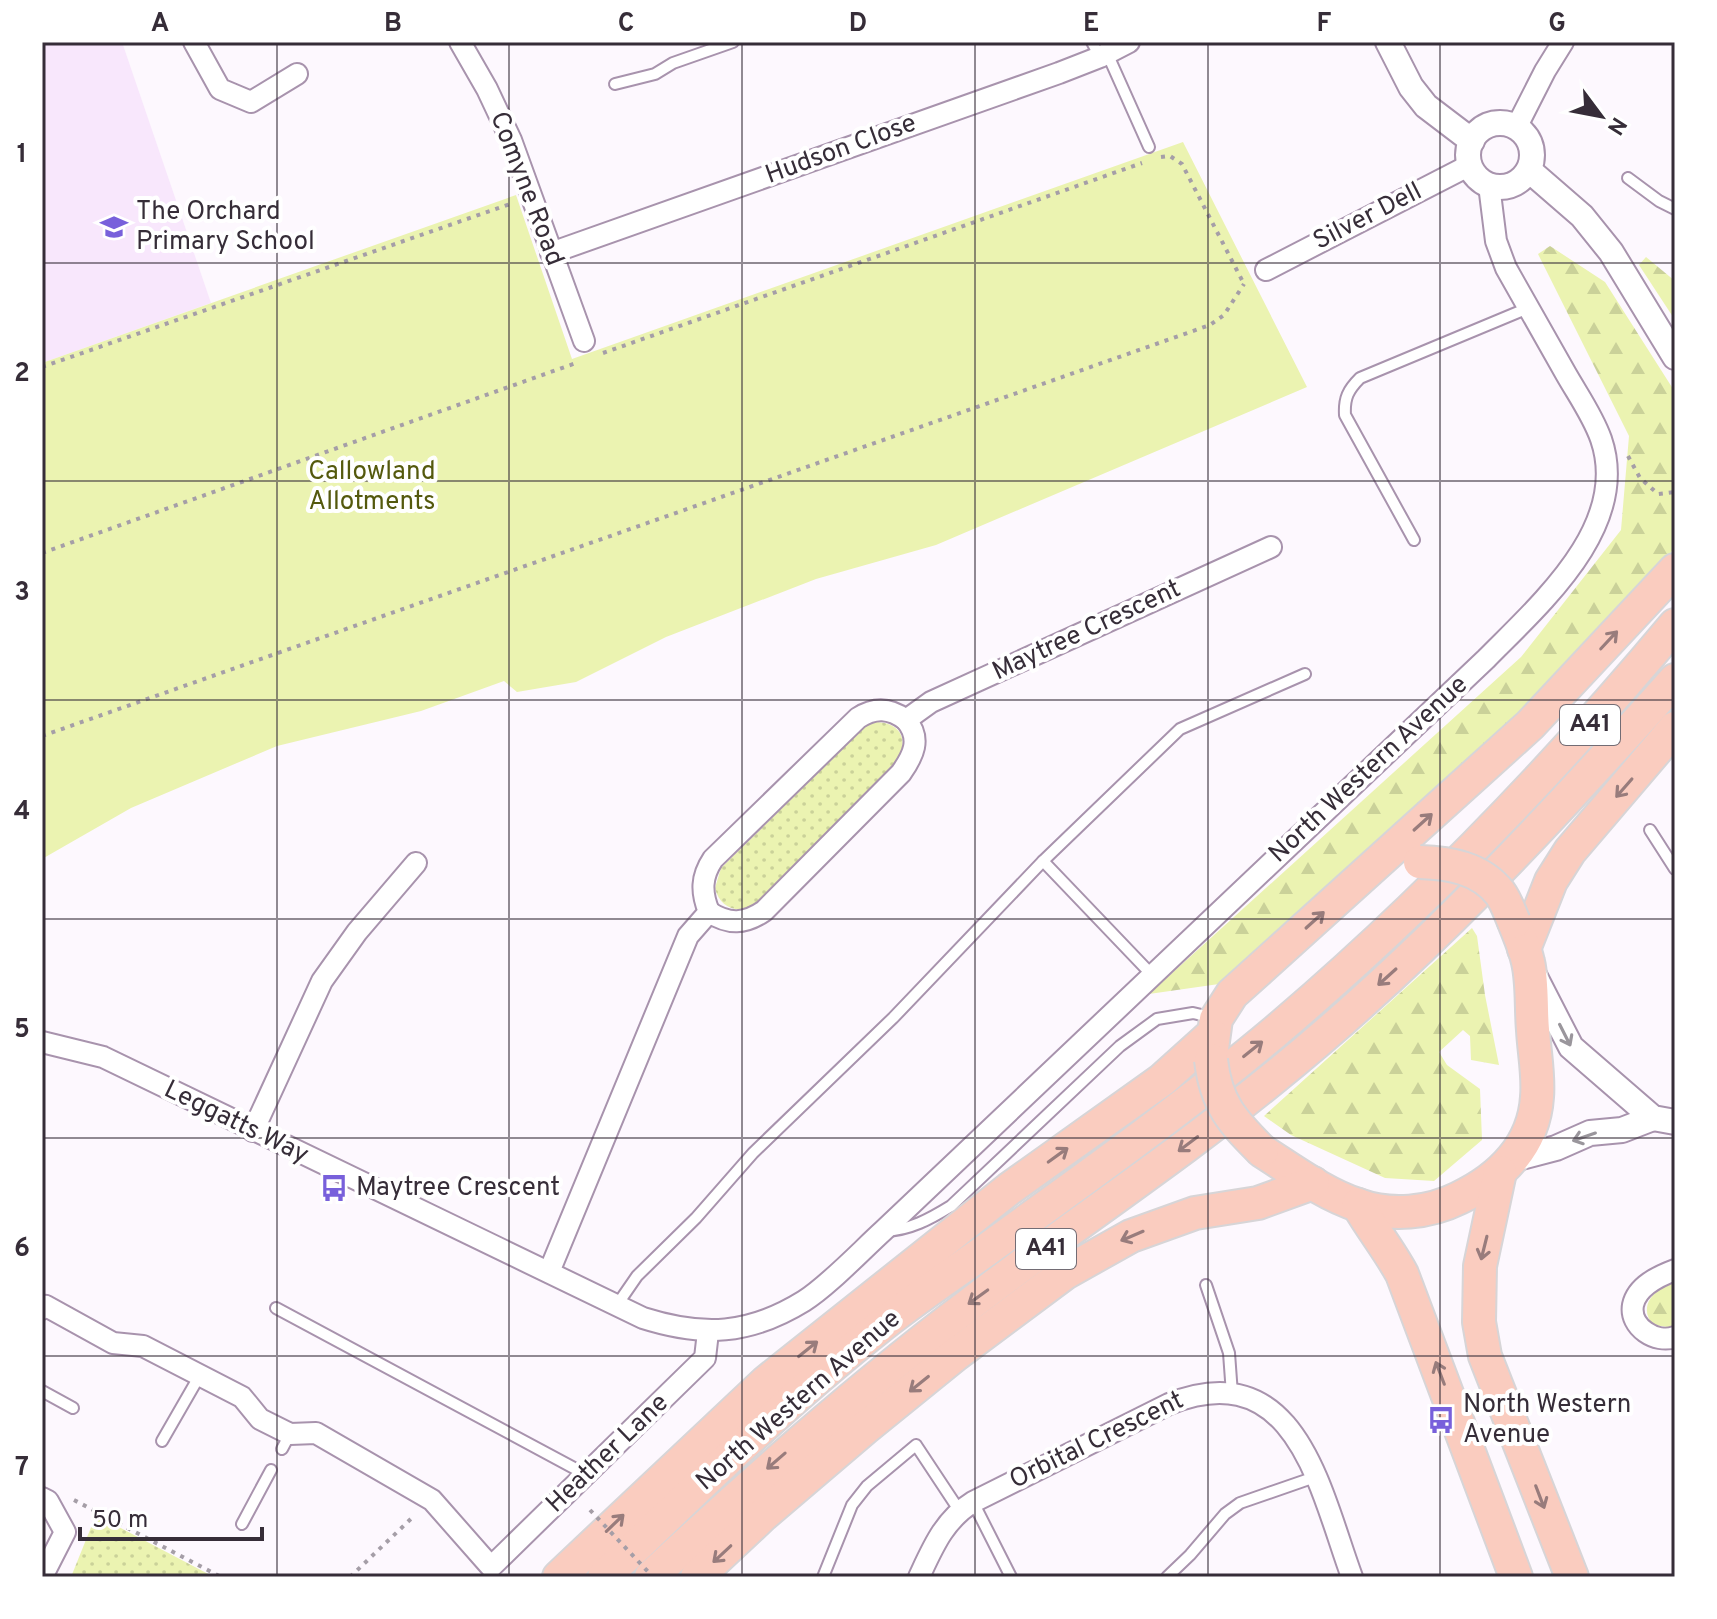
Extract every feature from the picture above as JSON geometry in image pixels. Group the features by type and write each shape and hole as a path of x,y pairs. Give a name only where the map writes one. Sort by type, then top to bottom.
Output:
{"highway":[{"path":"1507,1165 1473,1191 1447,1204 1393,1213 1358,1205 1313,1183 1262,1151 1222,1105 1213,1081 1213,1038 1232,994 1530,725 1675,570"},
{"name":"North Western Avenue","path":"604,1577 765,1424 877,1328 1171,1116 1348,968 1421,901 1500,821 1605,708 1675,625"},
{"name":"North Western Avenue","path":"652,1577 773,1463 864,1386 1272,1079 1483,888 1675,680"},
{"path":"1522,946 1551,881 1570,851 1675,728"},
{"path":"1366,874 1420,862 1449,863 1476,873 1500,893 1522,946 1537,1097 1531,1129 1507,1165 1480,1266 1479,1322 1485,1356 1572,1577"},
{"path":"559,1577 766,1382 1009,1189 1162,1080 1213,1038"},
{"path":"697,1577 763,1515 865,1428 955,1355 1065,1273 1131,1236 1195,1213 1258,1203 1313,1183"},
{"path":"1358,1205 1402,1274 1516,1577"}],"street":[{"path":"194,42 220,89 251,102 297,74"},
{"name":"Comyne Road","path":"460,42 511,140 584,350"},
{"name":"Hudson Close","path":"551,253 1129,42"},
{"path":"1388,42 1411,87 1471,153"},
{"path":"1516,128 1563,42"},
{"path":"1496,124 1516,128 1524,134 1532,151 1529,170 1508,187 1489,185 1474,174 1471,153 1478,132 1496,124"},
{"name":"Silver Dell","path":"1266,270 1471,153"},
{"path":"1529,170 1582,216 1611,252 1675,357"},
{"name":"North Western Avenue","path":"643,1318 674,1328 708,1332 757,1324 805,1300 883,1231 1486,659 1573,564 1593,530 1606,497 1607,472 1601,438 1506,268 1496,241 1489,185"},
{"name":"Maytree Crescent","path":"906,720 931,702 1271,547"},
{"path":"870,710 897,714 906,720 912,727 916,741 909,761 764,911 753,918 736,922 721,920 709,912 702,889 713,859 870,710"},
{"path":"253,1131 322,981 357,932 416,863"},
{"path":"549,1272 688,936 709,912"},
{"path":"1522,946 1571,1047 1664,1120"},
{"name":"Leggatts Way","path":"42,1042 103,1057 643,1318"},
{"path":"1507,1165 1590,1133 1622,1130 1664,1120"},
{"path":"1675,1270 1657,1277 1641,1291 1633,1304 1634,1319 1641,1329 1656,1339 1675,1337"},
{"path":"42,1309 46,1306 113,1343 143,1346 242,1397 260,1419 286,1442 316,1433 432,1500 485,1572"},
{"name":"Heather Lane","path":"485,1572 705,1358 708,1332"},
{"name":"Orbital Crescent","path":"919,1577 940,1534 966,1506 1169,1404 1190,1396 1232,1394 1257,1402 1289,1425 1306,1451 1352,1577"},
{"path":"42,1577 65,1532 45,1500"}],"lane":[{"path":"615,84 655,74 673,63 733,42"},
{"path":"1100,51 1149,147"},
{"path":"1628,178 1675,209"},
{"path":"1414,540 1345,415 1344,401 1360,378 1528,308"},
{"path":"617,1305 637,1276 696,1218 753,1153 893,1018 1043,861 1180,729 1305,674"},
{"path":"1650,830 1675,869"},
{"path":"1043,861 1153,976"},
{"path":"951,1206 1120,1046 1157,1019 1193,1013 1213,1038"},
{"path":"883,1231 928,1221 951,1206 999,1185 1009,1189"},
{"path":"1206,1285 1229,1353 1232,1394"},
{"path":"276,1308 587,1475"},
{"path":"162,1441 200,1375"},
{"path":"42,1391 73,1408"},
{"path":"823,1577 852,1505 867,1486 916,1445 966,1506 1011,1577"},
{"path":"242,1524 271,1470"},
{"path":"1167,1577 1225,1514 1240,1503 1315,1477"}],"path":[{"path":"1158,157 1170,156 1182,164 1244,284"},
{"path":"600,354 1143,162"},
{"path":"42,367 532,197"},
{"path":"42,736 1210,325 1224,315 1244,284 1266,270"},
{"path":"42,553 584,350"},
{"path":"1601,438 1618,438 1640,478 1658,494 1675,492"},
{"path":"45,1500 65,1495 221,1577"},
{"path":"350,1577 432,1500"},
{"path":"600,1501 590,1510 652,1577"}],"shaded area":[{"name":"The Orchard Primary School","path":"42,42 122,42 211,303 42,363"}],"green space":[{"name":"Callowland Allotments","path":"1183,142 1307,387 936,545 816,579 666,637 576,682 517,692 504,681 421,711 277,746 131,808 42,859 42,363 516,195 572,359"},
{"path":"1550,246 1605,282 1675,392 1675,547 1659,568 1505,729 1219,984 1149,994 1521,657 1621,530 1629,436 1538,254"},
{"path":"1646,257 1675,281 1675,320 1639,265"},
{"path":"874,722 891,725 900,734 902,747 896,763 759,903 745,909 726,906 715,888 721,868 866,726"},
{"path":"1472,928 1477,936 1499,1065 1471,1060 1470,1036 1463,1030 1439,1052 1447,1065 1480,1089 1482,1140 1434,1181 1385,1178 1291,1135 1264,1116"},
{"path":"1675,1283 1675,1328 1653,1325 1647,1311 1650,1298"},
{"path":"96,1515 214,1577 71,1577"}],"place":[{"name":"The Orchard Primary School","path":"114,227"},
{"name":"Maytree Crescent","path":"334,1188"},
{"name":"North Western Avenue","path":"1441,1420"}]}
